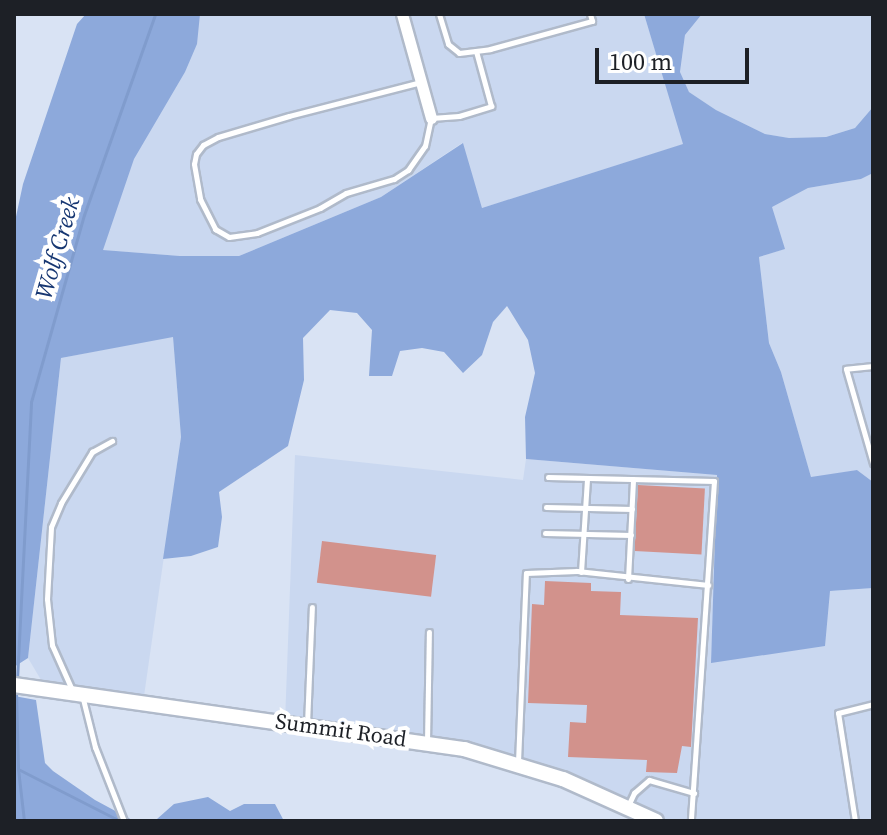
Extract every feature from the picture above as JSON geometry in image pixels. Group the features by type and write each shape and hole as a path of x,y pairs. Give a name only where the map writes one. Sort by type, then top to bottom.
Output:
{"street":[{"path":"402,14 431,118"},
{"name":"Summit Road","path":"14,685 427,743 518,764 656,821"}],"lane":[{"path":"439,14 448,44 459,53 592,21 590,14"},
{"path":"421,82 218,137 196,154 200,199 215,229 229,237 257,233 320,208 346,193 394,179 408,170 425,146 431,118 459,116 491,106 476,51"},
{"path":"873,366 846,369 873,463"},
{"path":"112,441 92,452 61,503 51,527 47,599 52,645 78,694 123,818"},
{"path":"548,477 714,481 691,821"},
{"path":"581,572 587,479"},
{"path":"628,579 633,479"},
{"path":"546,507 632,509"},
{"path":"545,533 631,535"},
{"path":"518,764 526,573 581,572 708,585"},
{"path":"307,725 312,607"},
{"path":"427,743 429,632"},
{"path":"855,821 838,713 873,704"},
{"path":"627,808 634,793 649,780 694,793"}],"shaded area":[{"path":"86,14 200,14 197,44 185,72 134,159 103,250 180,256 239,256 381,197 463,143 482,208 683,144 644,14 702,14 685,35 680,72 689,92 716,110 765,134 789,138 826,137 855,128 873,107 873,173 861,179 808,188 772,207 785,249 759,257 769,343 781,372 811,477 857,470 873,482 873,588 830,591 825,646 711,663 717,475 526,459 525,417 535,373 528,340 507,306 493,322 482,355 463,373 444,352 422,348 400,351 392,376 369,376 372,330 357,313 330,310 303,338 304,380 288,446 219,492 222,517 218,547 191,556 163,559 181,437 173,337 61,358 28,658 14,667 14,226 23,184 77,24"},
{"path":"155,14 644,14 684,144 482,208 462,143 381,197 239,256 180,256 102,250"},
{"path":"702,14 873,14 873,107 855,128 826,137 789,138 765,134 716,110 689,92 680,73 685,35"},
{"path":"873,173 873,482 857,470 811,478 781,372 769,343 759,257 784,249 771,207 808,188 861,179"},
{"path":"173,336 181,437 143,703 47,690 28,658 61,358"},
{"path":"295,455 523,480 526,459 718,475 711,663 830,591 873,588 873,821 656,821 515,763 285,722"},
{"path":"14,696 36,700 45,763 95,800 134,821 14,821"},
{"path":"208,797 230,811 244,804 275,804 284,821 147,821 157,819 174,804"}],"building":[{"path":"638,485 705,489 701,554 635,551"},
{"path":"322,541 436,555 431,597 317,583"},
{"path":"545,581 591,583 591,591 621,592 620,615 698,618 691,747 682,746 677,773 646,772 647,760 568,757 570,722 586,723 587,705 528,703 532,604 544,605"}],"waterway":[{"name":"Wolf Creek","path":"17,680 31,402 84,215 155,14"},
{"name":"Wolf Creek","path":"16,691 18,769 120,821"},
{"path":"18,769 24,821"}]}
